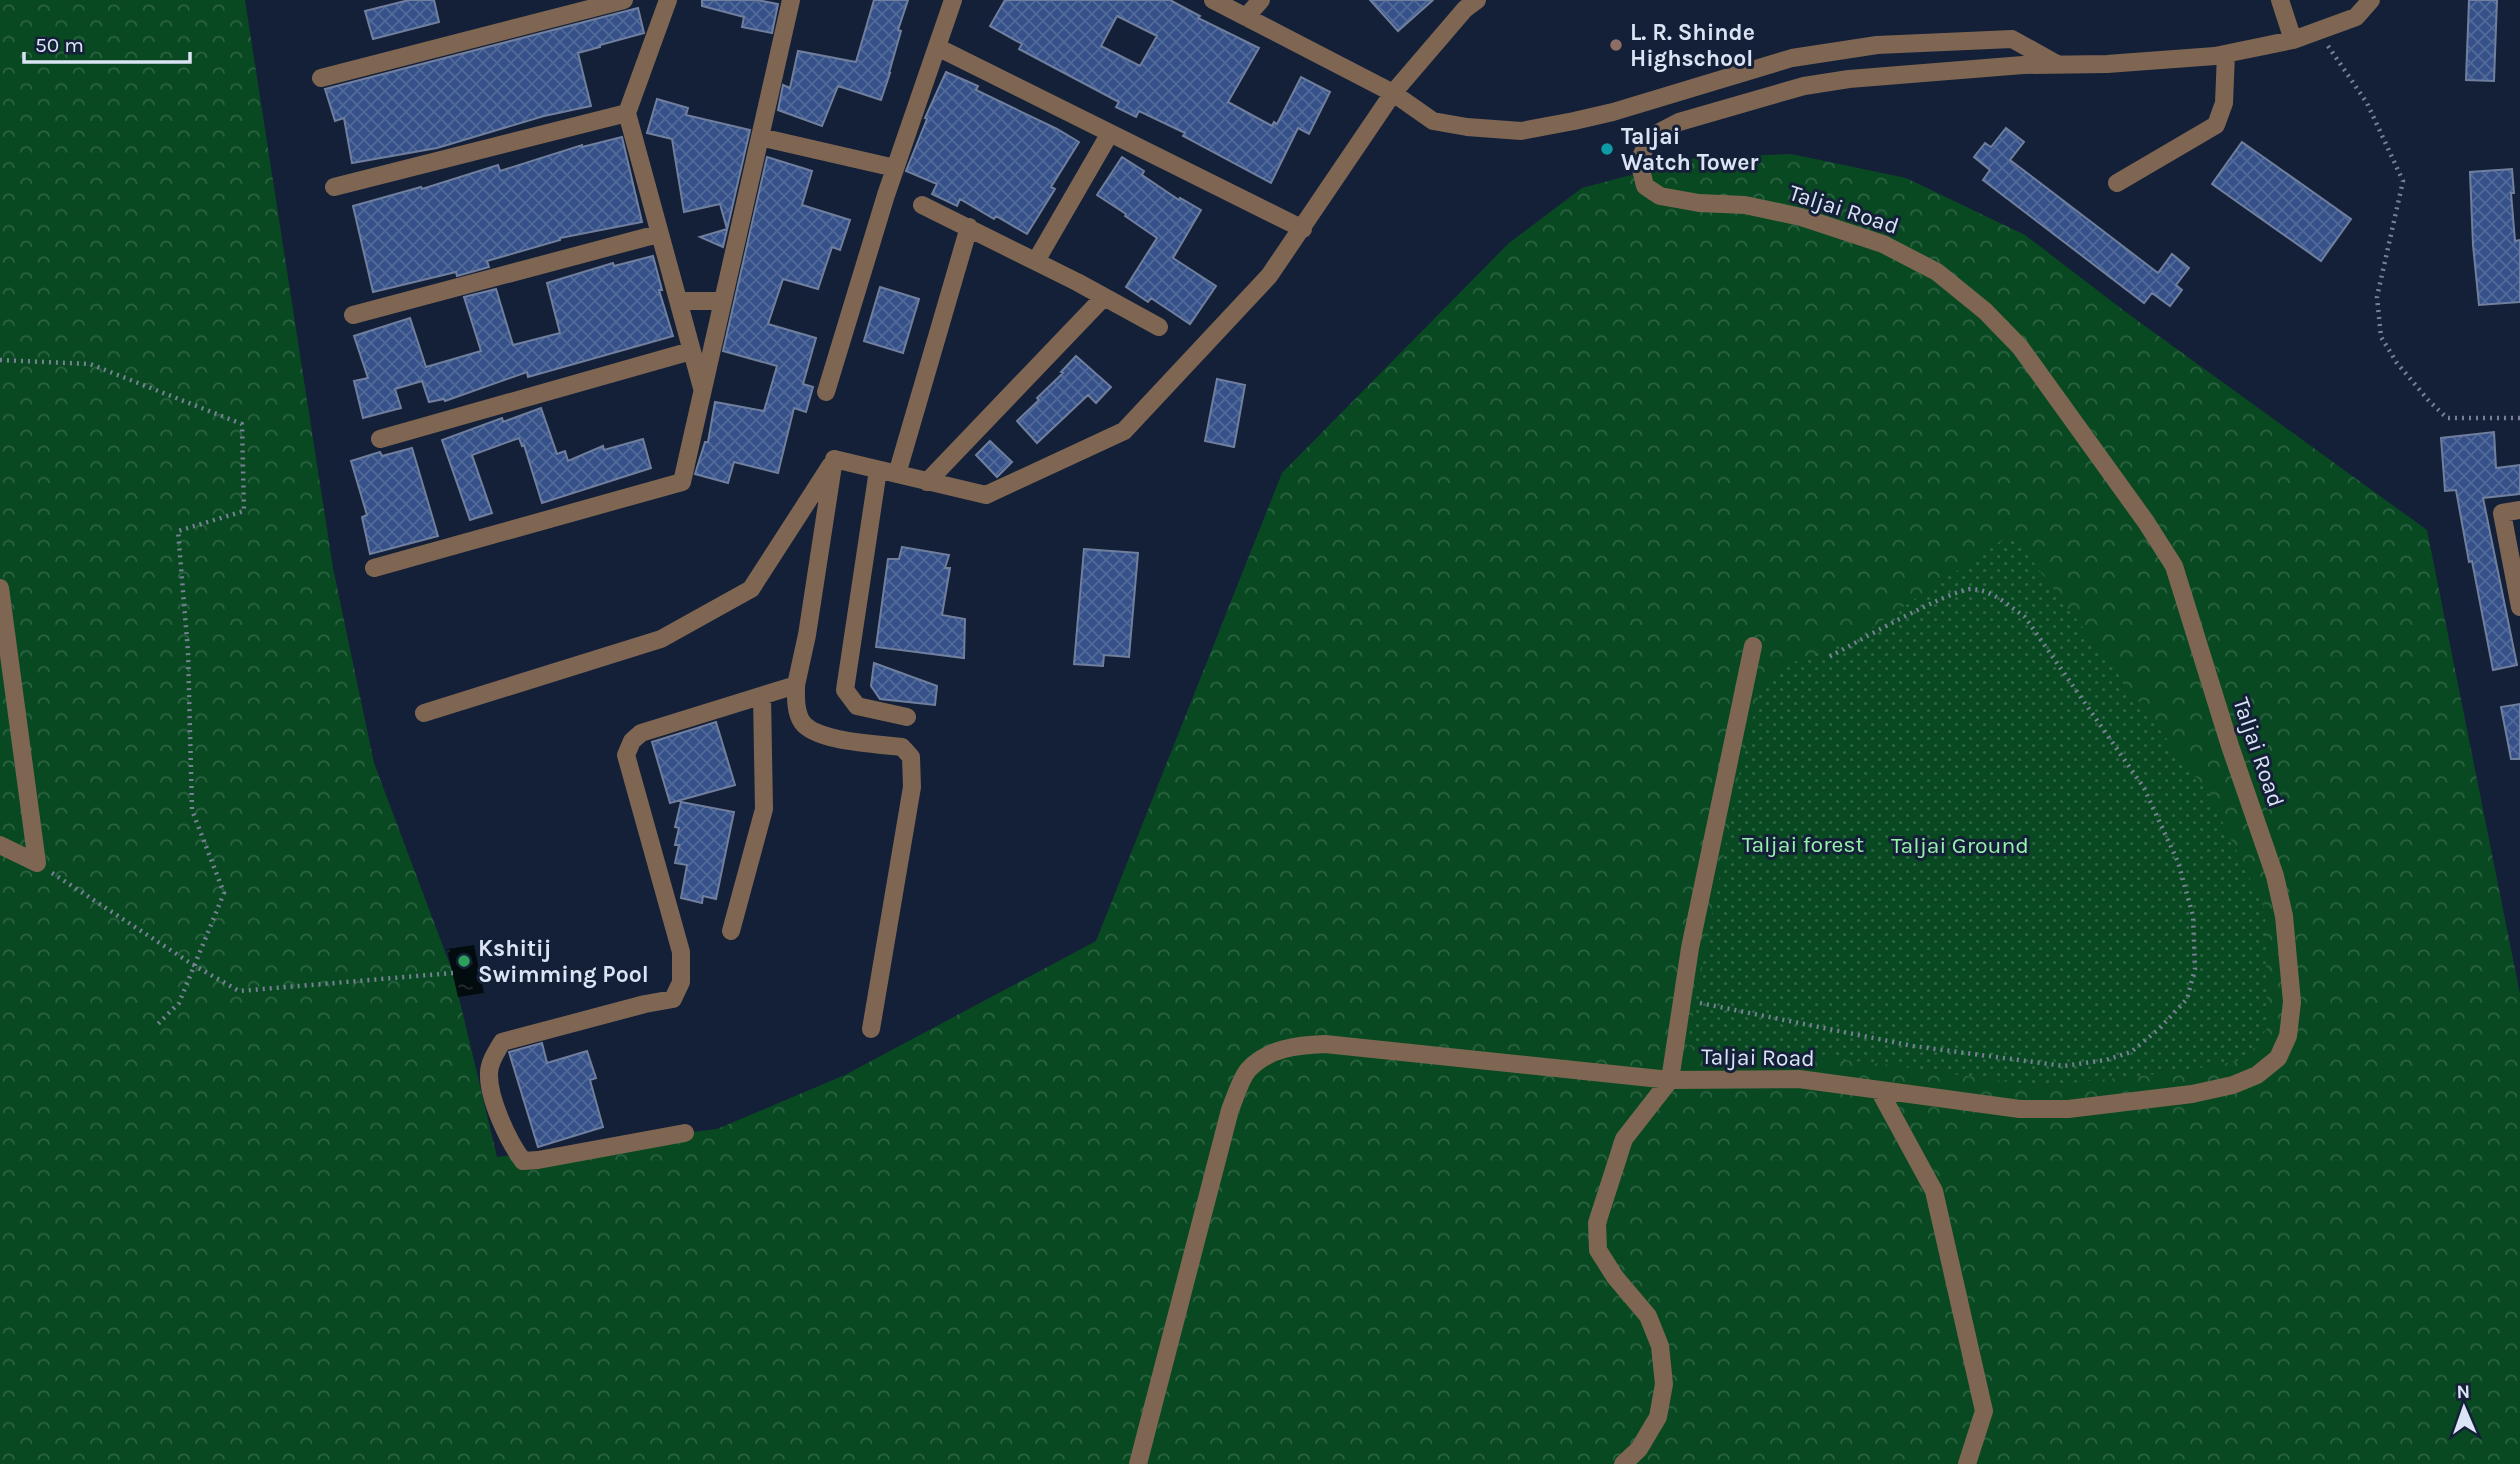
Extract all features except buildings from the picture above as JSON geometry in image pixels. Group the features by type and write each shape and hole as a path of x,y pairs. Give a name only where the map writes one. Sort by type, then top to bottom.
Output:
{"street":[{"path":"321,78 624,0"},
{"path":"668,0 627,113 703,392"},
{"path":"374,568 682,482 791,0"},
{"path":"826,392 895,168 953,0"},
{"path":"1213,0 1393,93 1433,121 1467,127 1521,131 1613,112 1792,58 1865,47 2012,39 2060,66"},
{"path":"1246,17 1261,0"},
{"path":"834,460 986,495 1124,431 1269,276 1393,93 1465,9 1477,0"},
{"path":"2280,0 2293,40"},
{"name":"Taljai Road","path":"1623,1464 1639,1449 1658,1417 1664,1384 1660,1346 1648,1316 1615,1277 1598,1250 1597,1223 1624,1139 1670,1080 1799,1079 2020,1109 2068,1110 2192,1094 2232,1085 2258,1074 2278,1058 2288,1035 2292,1002 2284,916 2276,876 2230,746 2174,566 2146,522 2020,347 1985,311 1937,272 1883,244 1801,217 1745,205 1699,203 1660,196 1645,186 1639,161 1650,137 1679,122 1804,86 1849,79 2023,65 2060,66 2226,54 2293,40 2357,17 2371,0"},
{"path":"937,47 1303,229"},
{"path":"2117,183 2216,125 2224,103 2226,54"},
{"path":"334,187 627,113"},
{"path":"1036,261 1110,133"},
{"path":"760,137 895,168"},
{"path":"922,205 1036,261 1159,327"},
{"path":"897,474 969,227"},
{"path":"353,316 658,234"},
{"path":"927,482 1104,297"},
{"path":"679,301 723,301"},
{"path":"380,439 691,351"},
{"path":"834,460 807,635 796,685 797,711 804,724 820,735 902,747 911,757 912,787 872,1029"},
{"path":"424,713 661,639 751,589 834,460"},
{"path":"878,470 845,690 857,706 907,717"},
{"path":"2520,510 2502,513 2520,607"},
{"path":"0,588 37,863"},
{"path":"1138,1464 1230,1110 1248,1070 1270,1055 1292,1045 1325,1044 1670,1080 1690,948 1753,646"},
{"path":"685,1133 523,1161 514,1149 491,1092 489,1071 502,1042 673,999 681,982 681,952 626,755 632,741 640,733 796,685"},
{"path":"731,930 764,809 762,696"},
{"path":"0,845 37,863"},
{"path":"1880,1090 1934,1191 1984,1410 1967,1464"}],"path":[{"path":"2318,31 2367,103 2403,181 2377,297 2381,337 2397,363 2428,401 2447,418 2520,418"},
{"path":"0,360 90,364 242,424 244,511 178,531 188,652 192,810 224,893 179,1003 157,1025"},
{"path":"1682,1000 1913,1046 2064,1066 2106,1060 2131,1052 2160,1028 2187,999 2195,969 2193,916 2178,862 2144,788 2025,617 1997,596 1972,589 1912,613 1827,658"},
{"path":"37,863 195,966 239,991 453,973"}],"green space":[{"name":"Taljai forest","path":"0,0 245,0 333,568 374,763 453,973 497,1157 717,1129 845,1075 1096,941 1282,473 1509,243 1582,188 1695,158 1791,154 1906,178 2025,235 2127,313 2427,530 2520,994 2520,1464 0,1464"},
{"name":"Taljai Ground","path":"2012,534 2210,796 2265,910 2267,1028 2247,1059 2179,1072 2037,1086 1875,1063 1687,1046 1741,765 1762,682 1798,660 1858,637"}],"water":[{"name":"Kshitij Swimming Pool","path":"474,945 484,993 458,997 447,949"}],"place":[{"name":"L. R. Shinde Highschool","path":"1616,45"},
{"name":"Taljai Watch Tower","path":"1607,149"},
{"name":"Kshitij Swimming Pool","path":"464,961"}]}
